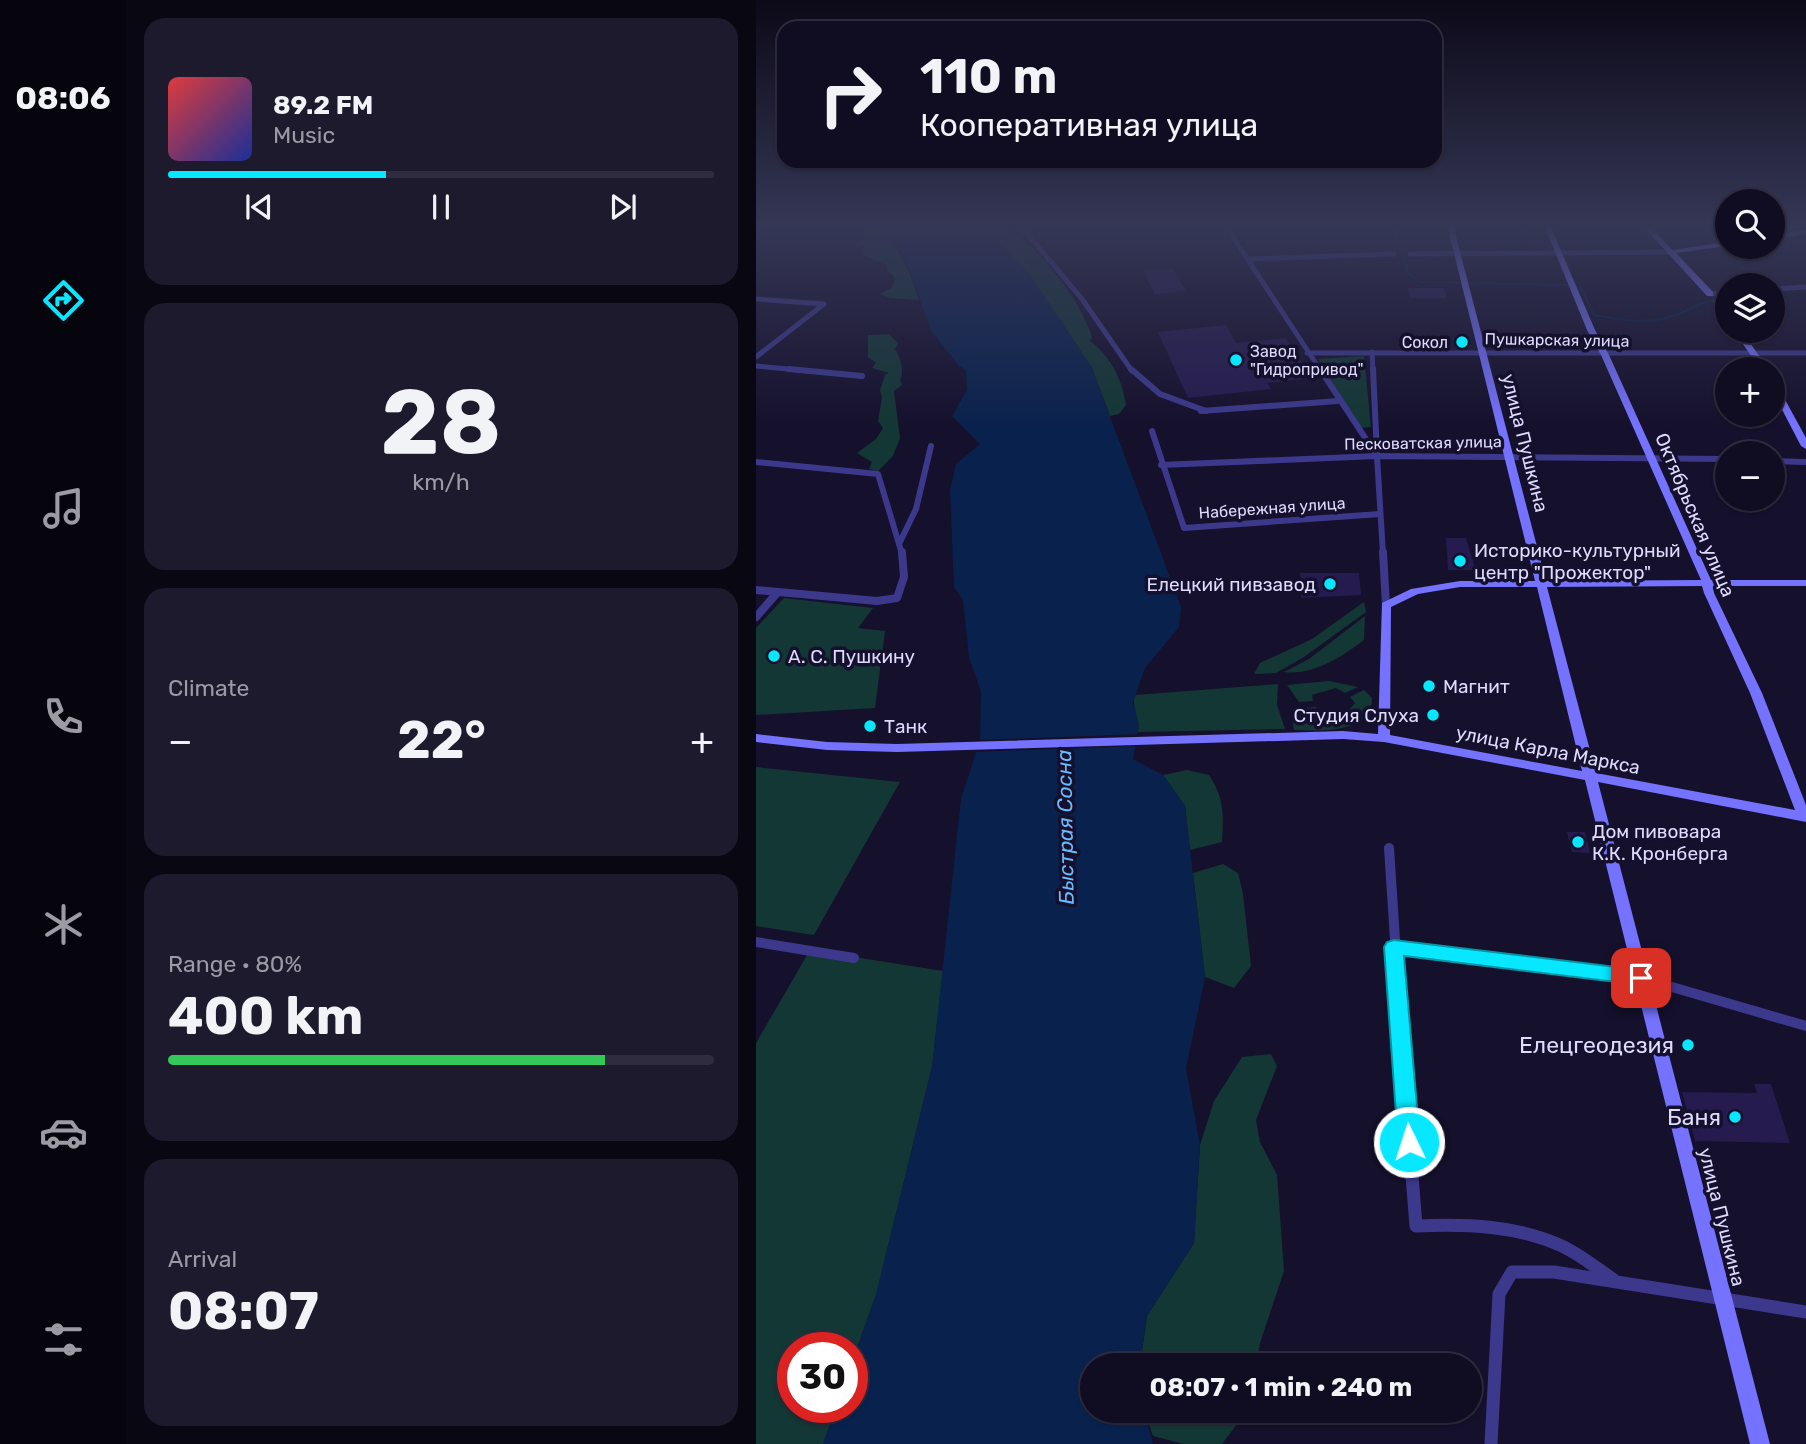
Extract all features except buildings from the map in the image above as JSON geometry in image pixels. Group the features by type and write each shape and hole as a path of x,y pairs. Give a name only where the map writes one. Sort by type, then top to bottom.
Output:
{"street":[{"path":"1076,292 1136,376 1160,394 1206,411"},
{"path":"1269,292 1338,401 1377,456"},
{"name":"улица Пушкина","path":"1468,292 1760,1444"},
{"name":"Октябрьская улица","path":"1575,292 1652,457 1707,582 1709,593 1756,693 1805,818"},
{"path":"1708,292 1715,300"},
{"path":"1710,295 1715,294"},
{"path":"756,299 824,304 756,357"},
{"path":"1747,343 1756,355"},
{"path":"1372,352 1386,605 1384,738"},
{"name":"Пушкарская улица","path":"1307,353 1806,353"},
{"path":"756,366 862,376"},
{"path":"1190,412 1338,401"},
{"path":"1785,407 1806,446"},
{"name":"Набережная улица","path":"1152,431 1161,465 1184,528 1380,514"},
{"path":"899,544 910,527 931,446"},
{"name":"Песковатская улица","path":"1161,465 1377,456 1715,459"},
{"path":"1785,461 1806,462"},
{"path":"756,462 878,474 899,544 904,577 897,598 877,601 756,590"},
{"path":"1386,605 1415,591 1460,584 1806,583"},
{"path":"756,617 777,593"},
{"name":"улица Карла Маркса","path":"756,738 827,746 897,748 1281,735 1384,738 1805,818"},
{"path":"1389,848 1416,1226 1464,1224 1537,1236 1564,1247 1614,1280"},
{"path":"756,942 854,958"},
{"path":"1394,947 1641,978 1806,1026"},
{"path":"1491,1444 1499,1294 1512,1272 1554,1272 1614,1280 1806,1312"}],"green space":[{"path":"916,292 919,300 890,298 880,294"},
{"path":"1042,292 1069,292 1086,322 1092,337 1090,341 1110,361 1122,386 1126,405 1119,414 1110,416 1092,368"},
{"path":"889,334 898,343 895,349 902,368 902,385 894,391 900,438 893,456 878,471 869,469 872,462 857,453 876,439 883,428 878,421 882,398 880,390 885,375 889,373 872,368 876,363 868,357 868,335"},
{"path":"1364,356 1371,427 1361,428 1318,359"},
{"path":"784,598 873,608 858,628 885,631 875,708 756,715 756,628"},
{"path":"1364,602 1366,612 1304,657 1276,673 1254,674 1260,663 1312,639"},
{"path":"1365,616 1364,640 1336,659 1316,668 1284,672 1309,659"},
{"path":"1329,681 1358,687 1345,693 1336,688 1312,695 1313,701 1299,702 1287,685"},
{"path":"1278,684 1277,705 1285,729 1138,732 1135,695"},
{"path":"1364,690 1372,698 1370,710 1354,724 1329,730 1294,730 1292,719 1300,708 1316,707 1318,713 1344,716 1355,703 1350,697"},
{"path":"756,767 900,782 814,935 756,926"},
{"path":"1187,770 1209,775 1218,791 1223,824 1222,842 1190,850 1185,806 1163,775"},
{"path":"1223,864 1238,873 1251,966 1234,988 1205,977 1193,873"},
{"path":"810,950 943,971 932,1067 876,1295 863,1332 777,1332 777,1423 830,1423 823,1444 756,1444 756,1043"},
{"path":"1271,1054 1277,1066 1256,1120 1260,1142 1277,1175 1284,1271 1258,1353 1142,1353 1147,1316 1194,1243 1200,1145 1214,1101 1242,1057"},
{"path":"1148,1423 1238,1423 1222,1444 1184,1444 1153,1436"}],"water":[{"name":"Быстрая Сосна","path":"918,292 1042,292 1092,368 1181,607 1179,627 1145,668 1133,702 1139,724 1133,759 1163,775 1185,806 1205,977 1186,1068 1200,1145 1194,1243 1147,1316 1142,1353 1080,1353 1080,1423 1147,1423 1153,1444 823,1444 830,1423 868,1423 868,1332 863,1332 876,1295 932,1067 961,799 980,740 981,692 969,657 963,600 954,587 950,491 956,464 980,444 952,416 967,390 966,370 959,366 931,331"}],"pier":[{"path":"1141,734 1139,746 972,752 976,740"}],"waterway":[{"path":"1583,292 1594,315 1635,321 1666,318 1715,299"}],"place":[{"name":"Сокол","path":"1462,342"},
{"name":"Завод \"Гидропривод\"","path":"1236,360"},
{"name":"Историко-культурный центр \"Прожектор\"","path":"1460,561"},
{"name":"Елецкий пивзавод","path":"1330,584"},
{"name":"А. С. Пушкину","path":"774,656"},
{"name":"Магнит","path":"1429,686"},
{"name":"Студия Слуха","path":"1433,715"},
{"name":"Танк","path":"870,726"},
{"name":"Дом пивовара К.К. Кронберга","path":"1578,842"},
{"name":"Елецгеодезия","path":"1688,1045"},
{"name":"Баня","path":"1735,1117"}],"route":[{"path":"1409,1142 1394,947 1641,978"}]}
